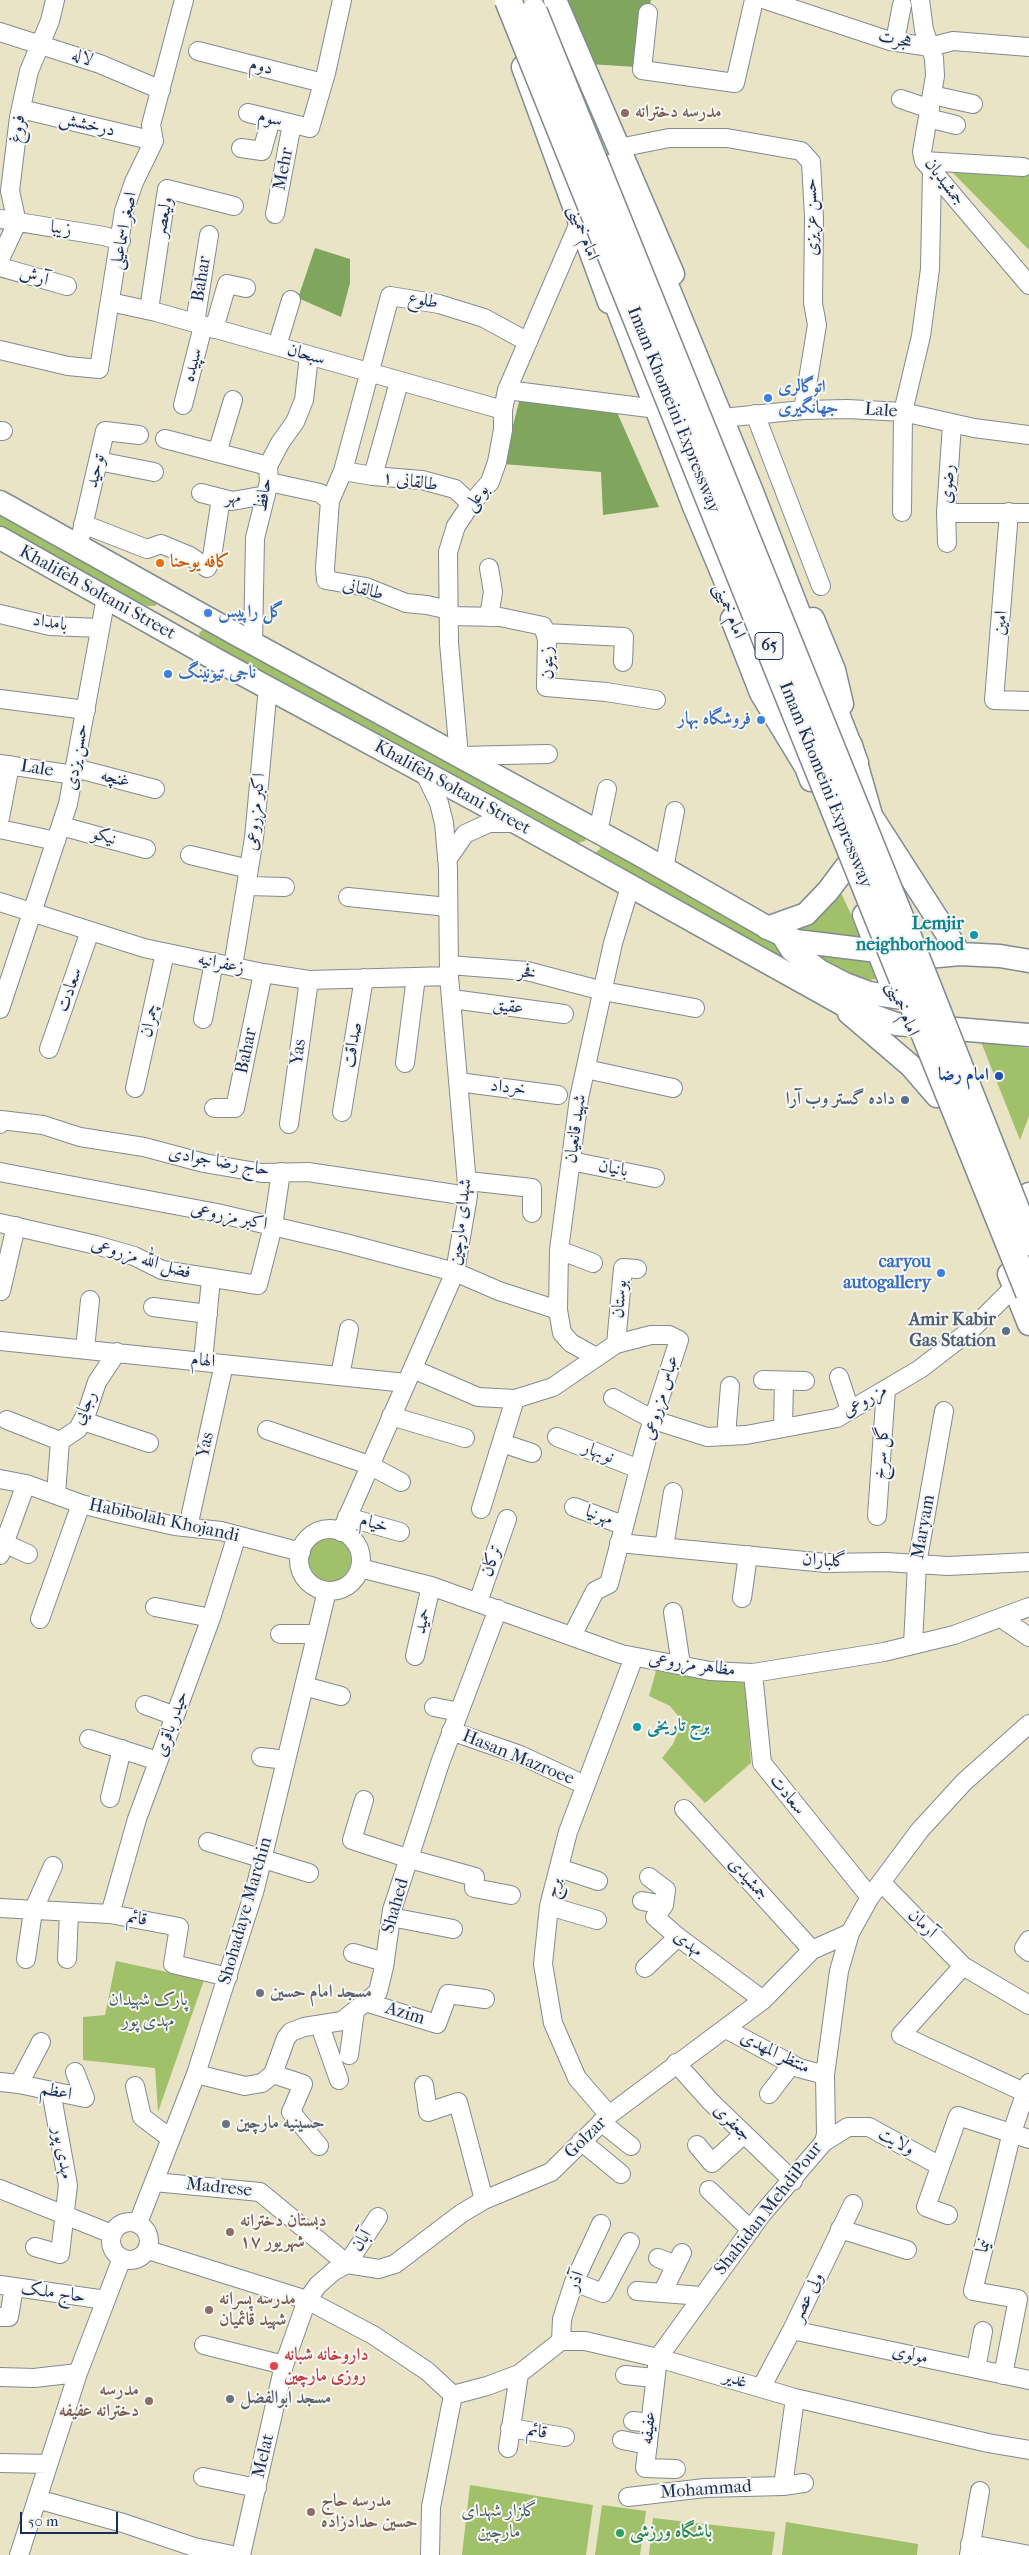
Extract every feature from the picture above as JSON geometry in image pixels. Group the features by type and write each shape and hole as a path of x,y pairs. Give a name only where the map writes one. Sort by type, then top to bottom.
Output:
{"highway":[{"name":"Imam Khomeini Expressway","path":"508,0 535,11 900,916 1029,1242"},
{"name":"Imam Khomeini Expressway","path":"535,11 1021,1290"},
{"path":"535,11 662,278 750,492 855,763"},
{"path":"535,11 623,322 696,506 806,767"}],"main road":[{"name":"امام خمینی","path":"494,0 515,45 579,223 649,408 761,693 806,767 846,867 876,950 1021,1290 1029,1324"},
{"path":"535,11 619,148 732,417 834,670 855,763 870,814 892,874 1028,1204"},
{"name":"Khalifeh Soltani Street","path":"0,502 253,644 664,868 774,931 796,941 819,945 927,957"},
{"name":"Khalifeh Soltani Street","path":"0,538 826,996 887,1021 909,1026 957,1029"},
{"path":"140,617 162,612 166,605 163,593"},
{"path":"198,649 190,636 193,625 201,622 219,625"},
{"path":"870,814 960,954"},
{"path":"517,823 555,836 578,849 590,848 598,832"},
{"path":"846,867 828,891 806,914 774,931 792,950 820,971 869,993 917,1000 934,1007 957,1029 1029,1035"},
{"path":"927,957 960,954 1000,956 1029,961"},
{"path":"826,996 877,1035 911,1066 937,1096"}],"street":[{"name":"فروغ","path":"8,221 21,109 39,43 50,21 55,0"},
{"name":"اصغر اسماعیلی","path":"0,350 68,366 99,369 121,241 124,211 134,182 154,141 151,125 184,0"},
{"path":"292,124 310,128 323,83 342,0"},
{"path":"648,13 642,70 735,83 754,0"},
{"name":"هجرت","path":"766,0 806,6 895,42 930,47 953,41 1029,47"},
{"name":"جمشیدیان","path":"920,0 924,30 930,47 935,76 922,152 928,166 1029,285"},
{"path":"895,42 902,5"},
{"name":"لاله","path":"0,32 100,64 161,90"},
{"name":"دوم","path":"198,51 323,83"},
{"path":"901,99 930,107 956,124"},
{"path":"930,107 974,104"},
{"name":"درخشش","path":"21,109 154,141"},
{"name":"سوم","path":"248,113 292,124"},
{"path":"241,148 262,151 271,119"},
{"name":"Mehr","path":"275,214 292,124"},
{"name":"حسن عزیزی","path":"619,148 669,138 727,138 801,151 811,162 814,216 813,304 817,325 804,410"},
{"path":"902,512 903,412 920,336 930,269 928,166 1023,167"},
{"name":"ولیعصر","path":"149,310 167,189 234,206"},
{"path":"0,259 8,221"},
{"name":"زیبا","path":"8,221 104,236 121,241"},
{"name":"بوعلی","path":"459,756 449,643 448,552 456,526 471,504 490,482 497,462 503,430 503,410 508,390 579,223"},
{"name":"Bahar","path":"204,326 209,235"},
{"name":"آرش","path":"0,267 67,286"},
{"path":"204,326 227,284 246,288"},
{"name":"طلوع","path":"368,373 390,296 440,304 484,318 528,342"},
{"path":"277,346 291,300"},
{"name":"سبحان","path":"110,302 149,310 503,410"},
{"name":"سپیده","path":"183,405 204,326"},
{"name":"حافظ","path":"253,644 255,538 268,481 280,443 295,422 304,400 309,356"},
{"name":"طالقانی","path":"368,373 343,471 330,501 326,580 366,587 406,603 428,605 449,613"},
{"path":"373,476 399,382"},
{"path":"508,390 649,408"},
{"path":"217,453 233,400"},
{"name":"Lale","path":"732,417 804,410 847,409 903,412 952,424 1029,435"},
{"path":"755,414 821,586"},
{"name":"رضوی","path":"947,543 946,513 952,424"},
{"name":"توحید","path":"78,546 105,431 140,435"},
{"path":"165,439 217,453 268,481 320,493 330,501"},
{"path":"98,461 154,472"},
{"name":"طالقانی ۱","path":"343,471 373,476 422,480 455,489 471,504"},
{"name":"مهر","path":"201,493 232,501 268,481"},
{"path":"84,524 147,549 161,544 190,556 207,568 212,557 221,498"},
{"name":"امین","path":"1009,512 994,700 1029,701"},
{"path":"946,513 1029,513"},
{"path":"489,568 493,592 489,617"},
{"name":"حسن یزدی","path":"0,1009 68,804 106,597"},
{"name":"زیتون","path":"449,613 500,617 543,626 547,639 546,688 615,693 656,700"},
{"name":"بامداد","path":"0,614 50,626 100,628"},
{"path":"545,633 624,637 623,662"},
{"name":"اکبر مزروعی","path":"233,966 248,877 268,688"},
{"path":"0,699 86,710"},
{"path":"459,756 548,754"},
{"path":"0,818 5,764"},
{"name":"Lale","path":"5,764 74,772"},
{"name":"غنچه","path":"74,772 156,789"},
{"name":"شهدای مارچین","path":"344,1524 456,1272 468,1189 449,970 447,860 439,803 424,772"},
{"path":"598,832 607,789"},
{"path":"664,868 675,811"},
{"path":"447,860 465,834 489,822 517,823"},
{"path":"0,830 59,833"},
{"name":"نیکو","path":"59,833 146,848"},
{"path":"190,855 248,877 285,888"},
{"name":"شهید قانعیان","path":"596,1357 571,1343 562,1333 558,1310 559,1250 579,1098 614,943 630,887"},
{"path":"348,897 448,907"},
{"name":"زعفرانیه","path":"0,902 165,953 263,973 309,980 416,977 449,970"},
{"name":"سعادت","path":"50,1049 90,931"},
{"name":"چمران","path":"135,1088 165,953"},
{"path":"203,1019 214,962"},
{"name":"فخر","path":"449,970 527,971 603,990 696,1008"},
{"name":"Bahar","path":"214,1108 235,1108 263,973"},
{"path":"405,1063 416,977"},
{"name":"صداقت","path":"342,1112 364,978"},
{"name":"Yas","path":"289,1124 309,980"},
{"name":"عقیق","path":"452,999 564,1014"},
{"path":"586,1069 674,1088"},
{"name":"خرداد","path":"458,1082 558,1095"},
{"name":"حاج رضا جوادی","path":"0,1122 43,1125 80,1137 144,1147 204,1163 262,1172 308,1172 468,1189 532,1188 532,1213"},
{"name":"بانیان","path":"571,1161 655,1178"},
{"name":"اکبر مزروعی","path":"0,1172 217,1213 273,1226 456,1272 499,1291 558,1310"},
{"name":"فضل الله مزروعی","path":"8,1225 134,1256 162,1270 258,1285 273,1226 281,1172"},
{"path":"1,1291 8,1225"},
{"path":"559,1250 593,1263"},
{"name":"بوستان","path":"616,1344 623,1268 637,1269"},
{"path":"204,1362 211,1278"},
{"name":"مزروعی","path":"613,1398 654,1420 706,1437 783,1428 837,1418 920,1369 1021,1290"},
{"path":"84,1349 90,1300"},
{"path":"153,1307 208,1314"},
{"path":"340,1376 349,1329"},
{"name":"عباس مزروعی","path":"410,1376 478,1397 515,1399 553,1387 616,1344 651,1335 669,1335 679,1340 639,1469 609,1584 595,1591 572,1636"},
{"name":"الهام","path":"0,1341 340,1376 410,1376"},
{"name":"رجایی","path":"56,1494 60,1441 78,1430 98,1382 117,1352"},
{"name":"Yas","path":"188,1527 224,1364"},
{"path":"839,1377 850,1410"},
{"path":"763,1380 805,1381"},
{"path":"783,1428 784,1381"},
{"path":"726,1436 730,1386"},
{"name":"گل سرخ","path":"878,1516 886,1389"},
{"path":"481,1509 515,1399"},
{"name":"Maryam","path":"913,1645 917,1564 944,1411"},
{"path":"391,1416 465,1438"},
{"path":"6,1420 60,1441"},
{"path":"82,1421 149,1442"},
{"path":"267,1430 369,1465 401,1482"},
{"name":"نوبهار","path":"557,1437 639,1469"},
{"path":"502,1443 532,1453"},
{"name":"Habibolah Khojandi","path":"0,1479 26,1484 81,1504 188,1527 237,1535 301,1552"},
{"path":"26,1484 2,1549 28,1554"},
{"path":"664,1547 673,1492"},
{"path":"40,1619 81,1504"},
{"name":"مهرنیا","path":"574,1507 623,1525"},
{"name":"ترکان","path":"478,1602 507,1520"},
{"path":"344,1524 360,1550 360,1568 351,1583 344,1588 326,1591 311,1584 305,1577 301,1569 301,1552 305,1543 321,1531 344,1524"},
{"name":"خیام","path":"344,1524 400,1532"},
{"name":"حیدر باقری","path":"110,1914 137,1819 211,1618 237,1535"},
{"name":"گلباران","path":"619,1543 826,1563 948,1566 1029,1562"},
{"path":"742,1598 748,1555"},
{"name":"مظاهر مزروعی","path":"360,1568 431,1586 621,1654 710,1670 753,1673 884,1652 954,1634 1029,1607"},
{"name":"حمید","path":"415,1656 431,1586"},
{"name":"Shohadaye Marchin","path":"138,2223 196,2074 228,1977 263,1857 326,1591"},
{"path":"154,1607 211,1618"},
{"name":"Shahed","path":"273,2074 286,2038 291,2032 304,2027 320,2026 342,2021 378,1992 385,1962 391,1917 451,1731 498,1609"},
{"path":"673,1612 681,1665"},
{"path":"1001,1618 1029,1637"},
{"path":"280,1634 316,1634"},
{"name":"برج","path":"631,2146 605,2119 577,2078 553,2023 543,1964 549,1906 568,1832 634,1656"},
{"name":"سعادت","path":"753,1673 762,1763 870,1897"},
{"path":"304,1686 341,1696"},
{"path":"145,1705 175,1716"},
{"path":"434,1707 458,1712"},
{"name":"Shahidan MehdiPour","path":"658,2358 751,2230 824,2142 826,2134 825,2075 839,1971 850,1933 870,1897 920,1830 964,1782 1029,1724"},
{"name":"Hasan Mazroee","path":"451,1731 520,1755 585,1785"},
{"path":"88,1739 158,1761"},
{"path":"110,1798 122,1750"},
{"path":"260,1757 286,1760"},
{"path":"364,1800 352,1840 475,1877 474,1888 511,1895"},
{"name":"جمشیدی","path":"684,1808 812,1950"},
{"path":"208,1842 263,1857 309,1874"},
{"path":"26,1959 34,1911 53,1866"},
{"path":"559,1868 598,1881"},
{"name":"مهدی","path":"649,1877 666,1890 664,1905 655,1917 678,1937 763,2000"},
{"name":"آرمان","path":"881,1882 963,1966 1029,2005"},
{"path":"642,1901 664,1905"},
{"path":"549,1906 596,1920"},
{"name":"قائم","path":"0,1908 110,1914 179,1927 173,1964 228,1977"},
{"path":"67,1959 69,1913"},
{"path":"391,1917 453,1929"},
{"name":"Golzar","path":"347,2264 379,2269 395,2264 462,2213 484,2200 552,2172 605,2119 676,2063 726,2029 763,2000 812,1950 850,1933"},
{"path":"645,1968 678,1937"},
{"path":"1029,1940 1024,1948 1029,1952"},
{"path":"352,1953 385,1962"},
{"path":"963,1966 901,2035 1027,2088"},
{"name":"Azim","path":"360,2006 437,2024 448,1994 484,1999"},
{"path":"349,2054 360,2006"},
{"path":"320,2026 339,2080"},
{"name":"منتظر المهدی","path":"726,2029 792,2064 825,2075"},
{"path":"19,2084 41,2042"},
{"name":"جعفری","path":"676,2063 710,2101 792,2181"},
{"path":"770,2094 792,2064"},
{"name":"اعظم","path":"0,2082 19,2084 85,2098 75,2072"},
{"path":"196,2074 253,2086 262,2083 273,2074 303,2084 291,2112 319,2146"},
{"path":"135,2086 142,2117 170,2138"},
{"path":"424,2086 428,2112 458,2102 484,2200"},
{"name":"نیما","path":"1003,2375 1018,2299 973,2291 1012,2132 1027,2088"},
{"name":"مهدی پور","path":"35,2247 60,2254 63,2215 68,2185 51,2091"},
{"path":"948,2215 926,2207 958,2116 1029,2139"},
{"name":"ولایت","path":"824,2142 848,2127 869,2127 940,2166"},
{"path":"696,2145 712,2163 744,2134"},
{"path":"581,2141 621,2174"},
{"name":"Madrese","path":"154,2182 260,2192 347,2264"},
{"path":"0,2189 112,2234"},
{"path":"710,2190 751,2230"},
{"name":"ولی عصر","path":"761,2388 792,2330 853,2204"},
{"name":"آبان","path":"347,2264 378,2217"},
{"path":"126,2222 138,2223 143,2226 149,2238 148,2250 134,2260 122,2258 114,2250 112,2234 115,2229 126,2222"},
{"name":"آذر","path":"561,2341 562,2319 574,2282 601,2224"},
{"path":"840,2230 907,2250"},
{"path":"574,2282 603,2293 630,2242"},
{"path":"148,2250 307,2300 373,2335 427,2371 453,2395"},
{"path":"19,2555 78,2373 122,2258"},
{"path":"658,2258 678,2259 662,2293"},
{"path":"307,2300 318,2285 334,2271 347,2264"},
{"path":"0,2318 9,2317 7,2286"},
{"name":"حاج ملک","path":"7,2286 106,2300"},
{"path":"637,2291 702,2296"},
{"name":"Melat","path":"241,2555 284,2365 307,2300"},
{"name":"مولوی","path":"792,2330 1029,2380"},
{"path":"976,2369 983,2331"},
{"path":"453,2395 487,2386 518,2374 561,2341"},
{"name":"غدیر","path":"561,2341 586,2341 658,2358 795,2398 988,2443 1029,2450"},
{"path":"204,2345 284,2365"},
{"name":"عفیفه","path":"658,2358 641,2422 648,2445 645,2468 676,2469"},
{"path":"0,2378 34,2378 78,2373"},
{"name":"قائم","path":"508,2448 518,2374"},
{"path":"625,2375 654,2378"},
{"path":"430,2555 431,2507 453,2395"},
{"path":"783,2486 795,2398"},
{"name":"قائم","path":"510,2428 565,2437"},
{"path":"622,2440 648,2445"},
{"path":"0,2463 48,2464"},
{"path":"203,2477 257,2488"},
{"name":"Mohammad","path":"628,2496 705,2488 783,2486 804,2483"},
{"path":"980,2491 969,2550 1029,2555"},
{"path":"37,2499 123,2522 194,2547 232,2555"}],"green space":[{"path":"566,0 651,0 636,67 589,64"},
{"path":"1029,163 1029,250 949,169"},
{"path":"315,248 350,259 350,283 341,317 298,298"},
{"path":"520,398 616,410 659,507 603,515 601,472 503,464"},
{"path":"0,508 159,601 155,606 147,606 0,532"},
{"path":"205,628 587,833 585,841 578,843 535,819 517,814 201,642 199,633"},
{"path":"603,840 776,944 818,983 591,856 600,849"},
{"path":"839,889 863,939 806,933 787,925"},
{"path":"802,949 869,957 876,979 869,980 842,973"},
{"path":"981,1042 1029,1048 1029,1116 1020,1140"},
{"path":"333,1538 345,1544 350,1551 350,1569 345,1576 338,1581 325,1582 317,1579 310,1572 307,1556 310,1548 317,1541"},
{"path":"656,1671 746,1683 751,1763 705,1803 662,1758 673,1744 678,1732 679,1717 670,1706 649,1696"},
{"name":"پارک شهیدان مهدی پور","path":"116,1961 204,1980 158,2112 155,2068 83,2060 83,2017 105,2015"},
{"name":"گلزار شهدای مارچین","path":"470,2485 593,2505 586,2555 462,2555"},
{"name":"باشگاه ورزشی","path":"602,2505 646,2511 640,2555 595,2555"},
{"path":"653,2518 775,2532 772,2555 649,2555"},
{"path":"786,2522 918,2544 917,2555 782,2555"}],"place":[{"name":"مدرسه دخترانه","path":"625,113"},
{"name":"اتوگالری جهانگیری","path":"768,398"},
{"name":"کافه یوحنا","path":"160,563"},
{"name":"گل راپیس","path":"208,613"},
{"name":"ناجی‌ تیونینگ","path":"168,674"},
{"name":"فروشگاه بهار","path":"761,720"},
{"name":"Lemjir neighborhood","path":"974,935"},
{"name":"امام رضا","path":"999,1076"},
{"name":"داده گستر وب آرا","path":"905,1100"},
{"name":"caryou autogallery","path":"941,1273"},
{"name":"Amir Kabir Gas Station","path":"1006,1331"},
{"name":"برج تاریخی","path":"637,1727"},
{"name":"مسجد امام حسین","path":"260,1993"},
{"name":"حسینیه مارچین","path":"226,2124"},
{"name":"دبستان دخترانه ۱۷ شهریور","path":"230,2232"},
{"name":"مدرسه پسرانه شهید قائمیان","path":"209,2310"},
{"name":"داروخانه شبانه روزی مارچین","path":"274,2366"},
{"name":"مسجد ابوالفضل","path":"230,2399"},
{"name":"مدرسه دخترانه عفیفه","path":"149,2401"},
{"name":"مدرسه حاج حسین حدادزاده","path":"311,2512"},
{"name":"باشگاه ورزشی","path":"620,2533"}]}
